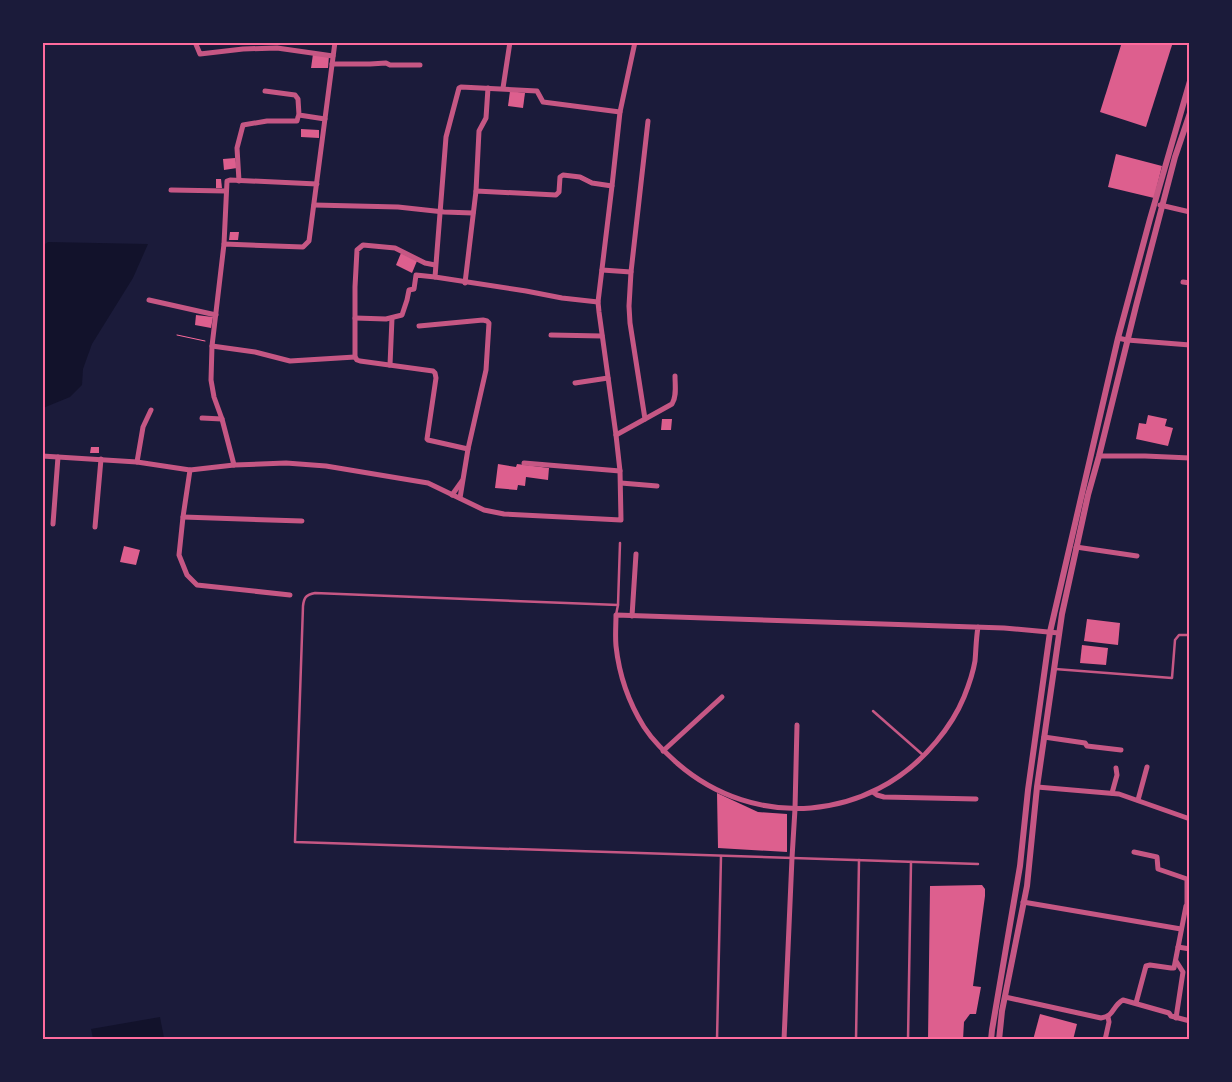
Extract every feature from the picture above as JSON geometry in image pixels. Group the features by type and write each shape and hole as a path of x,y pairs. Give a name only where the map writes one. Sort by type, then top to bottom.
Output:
{"street":[{"path":"195,42 200,54 243,49 277,48 333,56"},
{"path":"224,244 303,247 309,240 335,42"},
{"path":"503,88 510,42"},
{"path":"42,456 137,462 190,470 234,465 286,463 326,466 428,483 484,510 504,514 621,520 620,471 598,302 620,112 635,42"},
{"path":"332,64 386,63 390,65 420,65"},
{"path":"991,1040 1020,866 1028,790 1050,632 1118,338 1190,81"},
{"path":"434,276 446,136 459,88 503,88 537,91 543,102 620,112"},
{"path":"465,282 476,191 479,131 486,118 488,88"},
{"path":"239,181 237,148 243,125 267,121 297,121 299,115 298,99 295,96 265,91"},
{"path":"999,1040 1005,996 1029,867 1037,787 1062,614 1088,495 1127,340 1175,157 1189,114"},
{"path":"299,115 325,119"},
{"path":"645,419 629,306 648,121"},
{"path":"476,191 556,195 559,192 560,177 563,176 580,177 592,183 612,186"},
{"path":"234,465 211,380 224,244 227,181 317,184"},
{"path":"171,190 226,191"},
{"path":"1155,203 1190,212"},
{"path":"314,205 398,207 440,212 473,213"},
{"path":"355,357 357,250 363,245 395,248 435,266"},
{"path":"602,270 631,272"},
{"path":"355,318 386,319 402,315 409,290 414,288 416,275 434,276 574,300 598,302"},
{"path":"149,300 216,315"},
{"path":"390,365 392,318"},
{"path":"419,326 483,320 489,323 486,370 468,449 460,498"},
{"path":"551,335 602,336"},
{"path":"1118,338 1190,345"},
{"path":"213,344 290,361 355,357 360,361 433,371 436,378 427,439 468,449"},
{"path":"616,435 672,404 675,395 675,376"},
{"path":"575,383 608,378"},
{"path":"137,462 143,427 151,410"},
{"path":"202,418 222,419"},
{"path":"1099,418 1107,420"},
{"path":"1099,456 1190,458"},
{"path":"53,524 58,457"},
{"path":"95,527 101,459"},
{"path":"524,463 620,471"},
{"path":"190,470 179,555 187,575 197,585 290,595"},
{"path":"452,495 463,478"},
{"path":"621,483 657,486"},
{"path":"183,517 302,520"},
{"path":"1076,547 1137,556"},
{"path":"632,616 636,554"},
{"path":"978,627 974,663 964,698 947,729 924,756 903,774 873,792 841,803 818,808 795,809 758,805 723,794 691,775 663,751 644,727 630,700 621,673 616,644 616,615 978,627 1059,632"},
{"path":"663,751 722,697"},
{"path":"784,1040 797,725"},
{"path":"1044,737 1085,743 1087,746 1121,750"},
{"path":"1138,800 1147,767"},
{"path":"1112,793 1117,775 1116,768"},
{"path":"1037,787 1119,794 1190,819"},
{"path":"873,792 884,798 976,799"},
{"path":"1134,852 1156,857 1158,870 1187,879 1188,904 1174,968 1146,966 1136,1003"},
{"path":"1023,902 1181,929"},
{"path":"1178,947 1190,949"},
{"path":"1176,960 1183,972 1176,1018"},
{"path":"1005,996 1101,1018 1108,1017 1118,1003 1123,1000 1190,1021"},
{"path":"1105,1040 1109,1022 1108,1017"}],"lane":[{"path":"616,615 620,543"},
{"path":"618,605 307,594 304,598 303,606 296,842 978,864"},
{"path":"1054,669 1172,678 1175,640 1179,635 1190,635"},
{"path":"873,711 924,756"},
{"path":"717,1040 721,856"},
{"path":"856,1040 859,860"},
{"path":"908,1040 910,862"},
{"path":"317,1040 342,1040"}],"path":[{"path":"177,335 213,344"}],"shaded area":[{"path":"48,242 148,244 133,278 92,344 83,369 82,385 70,397 43,408 42,246"},
{"path":"160,1017 164,1038 157,1040 93,1039 91,1029"}],"building":[{"path":"1122,42 1173,42 1146,127 1100,112"},
{"path":"313,54 329,56 328,68 311,68"},
{"path":"510,91 525,93 523,108 508,106"},
{"path":"301,129 319,130 319,138 301,137"},
{"path":"1116,154 1162,166 1154,198 1108,187"},
{"path":"235,158 237,168 224,170 223,159"},
{"path":"216,179 221,179 222,188 216,188"},
{"path":"230,232 239,232 238,240 229,240"},
{"path":"401,253 417,261 412,273 396,265"},
{"path":"196,315 213,317 211,328 195,325"},
{"path":"1148,415 1167,419 1165,426 1173,428 1168,446 1136,439 1139,423 1146,424"},
{"path":"662,419 672,419 671,430 661,430"},
{"path":"91,447 99,447 99,453 90,453"},
{"path":"498,464 516,467 517,464 549,468 548,480 526,477 525,486 518,485 517,490 495,488"},
{"path":"124,546 140,550 136,565 120,562"},
{"path":"1087,619 1120,623 1118,645 1084,641"},
{"path":"1082,645 1108,648 1106,665 1080,663"},
{"path":"717,793 758,812 787,814 787,852 718,848"},
{"path":"982,885 985,889 985,896 973,986 981,987 976,1014 970,1014 964,1022 963,1040 928,1040 930,886"},
{"path":"1040,1014 1077,1024 1073,1040 1033,1040"}]}
